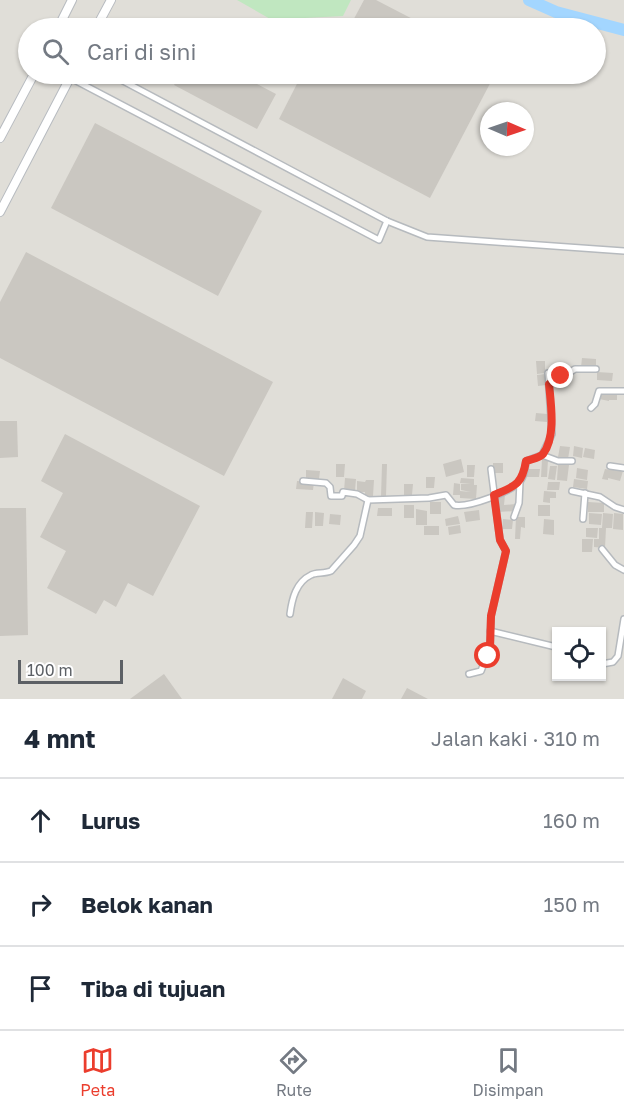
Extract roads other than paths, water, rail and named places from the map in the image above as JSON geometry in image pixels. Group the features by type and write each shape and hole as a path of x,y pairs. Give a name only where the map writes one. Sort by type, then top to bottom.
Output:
{"main road":[{"path":"63,18 72,0"},
{"path":"101,18 111,0"},
{"path":"0,138 29,84"},
{"path":"0,212 64,84"}],"street":[{"path":"85,84 379,240 387,221"},
{"path":"129,84 387,221 427,237 624,251"},
{"path":"549,384 575,369 596,369"},
{"path":"542,455 552,434 548,373"},
{"path":"591,408 595,404 599,391 624,391"},
{"path":"514,517 526,461 542,455 558,461 572,461"},
{"path":"610,466 624,468"},
{"path":"470,674 481,670 490,647 491,616 506,551 500,540 491,469"},
{"path":"303,481 326,483 330,487 331,496 342,496 343,492 353,493 368,500 429,498 446,495 454,505 460,506 478,502 520,482"},
{"path":"513,487 520,494"},
{"path":"572,491 600,497 624,510"},
{"path":"583,519 585,493"},
{"path":"290,614 294,593 307,577 311,574 330,572 354,545 363,528 368,500"},
{"path":"603,549 615,565 624,570"},
{"path":"606,663 613,662 618,656 623,638 624,619"},
{"path":"490,631 552,646"}],"waterway":[{"path":"529,0 556,12 579,18"},
{"path":"606,25 624,30"}]}
